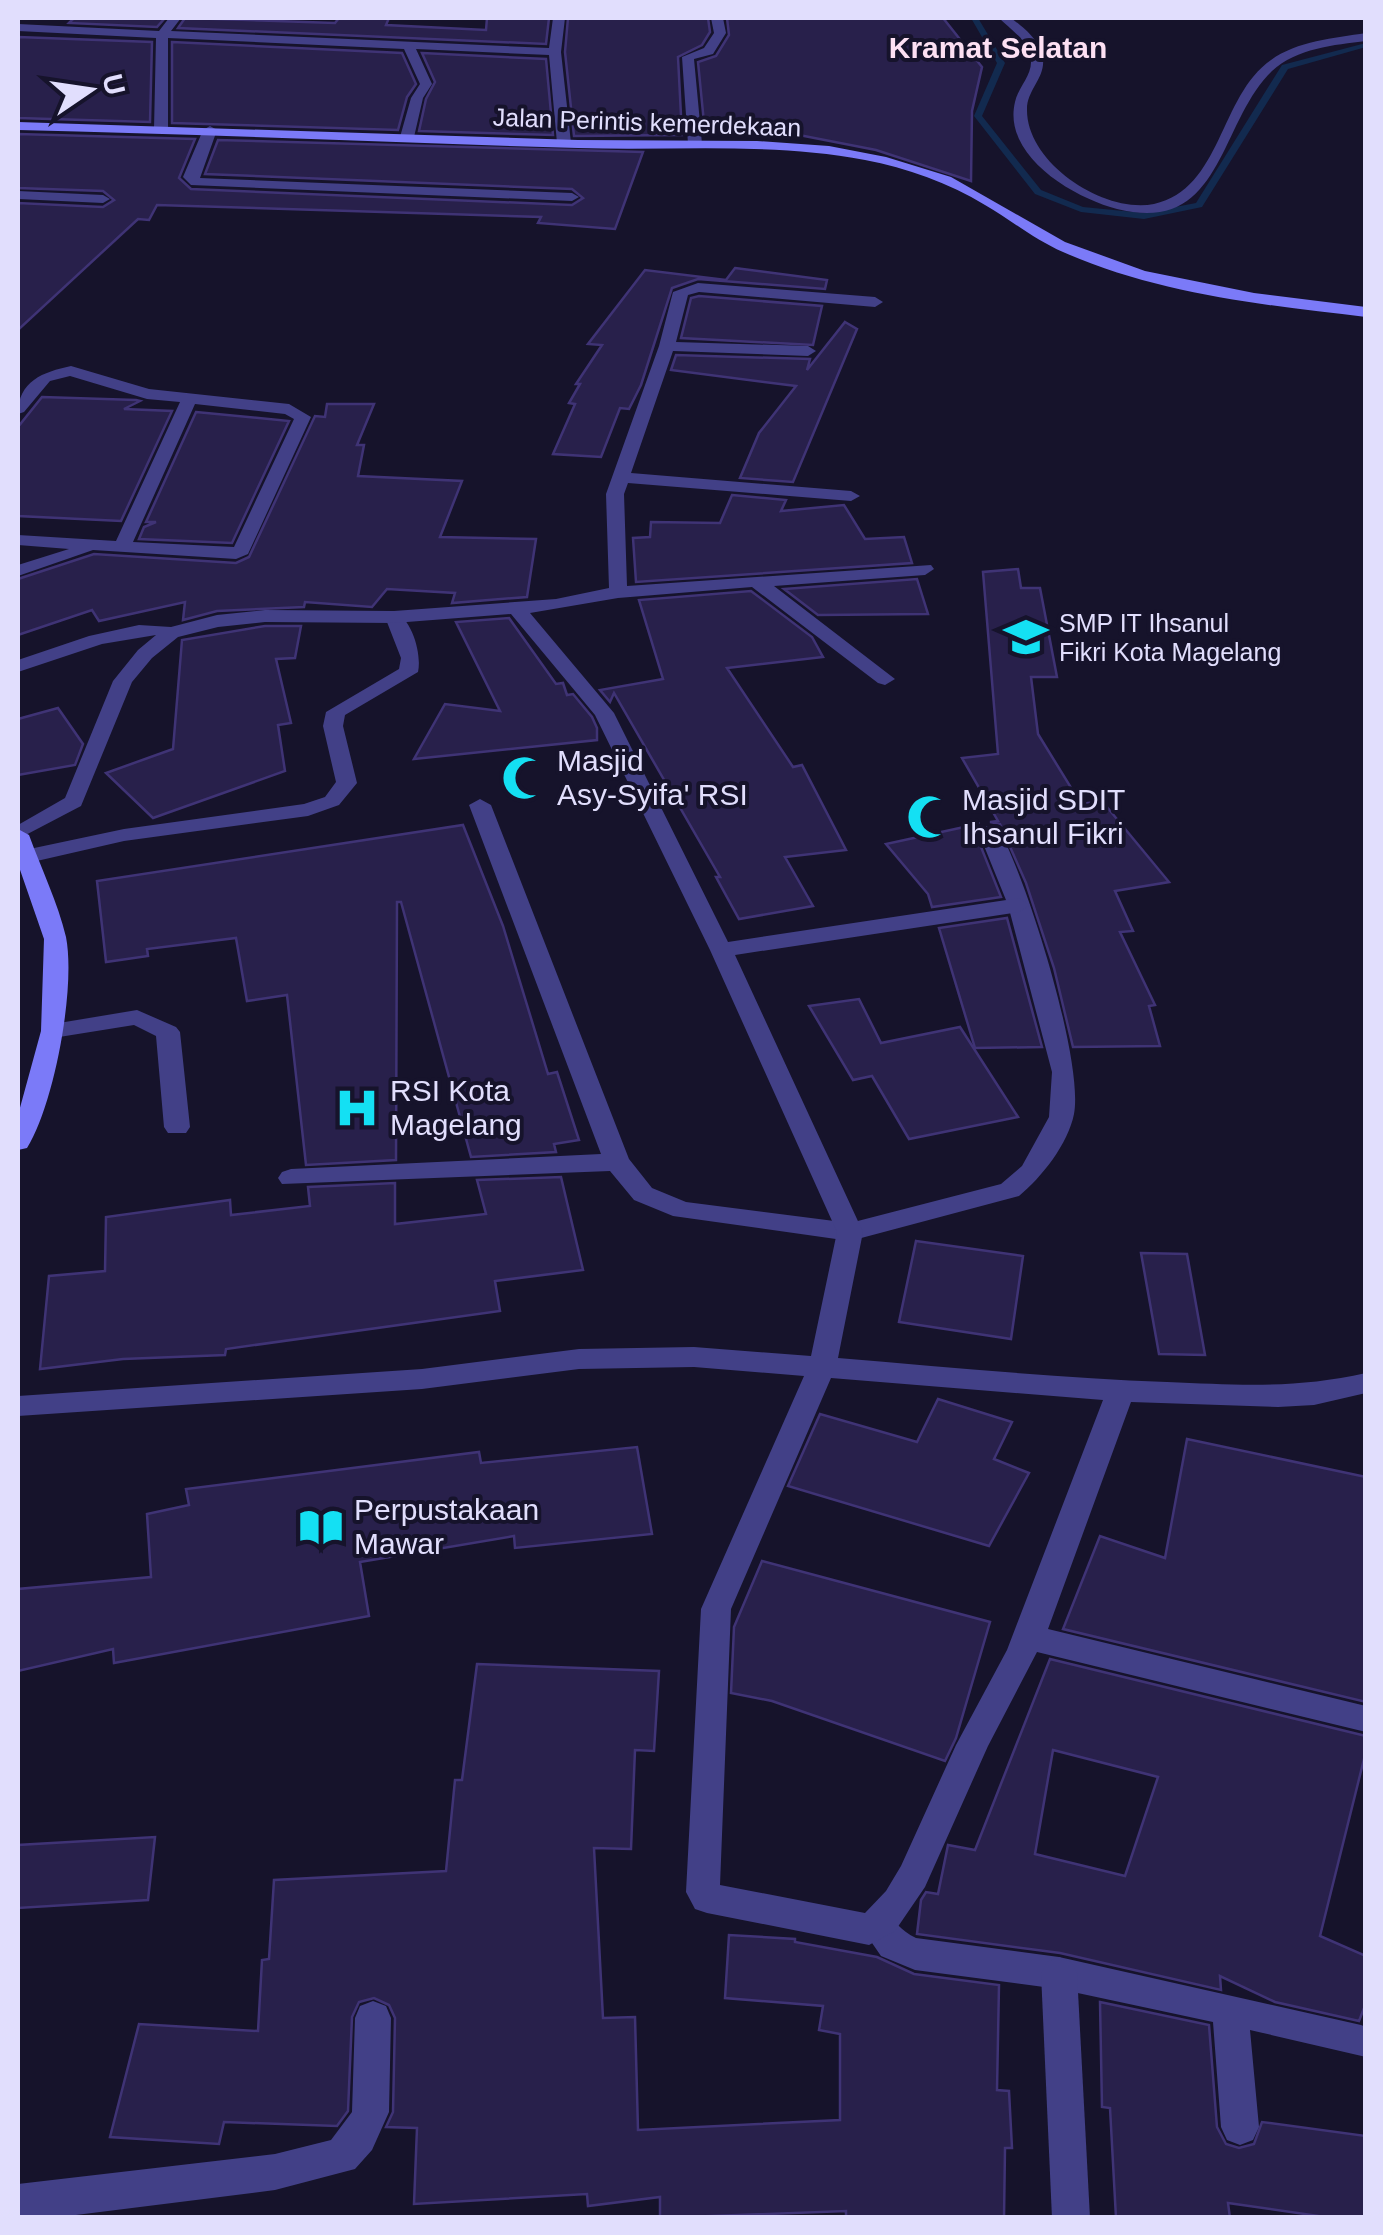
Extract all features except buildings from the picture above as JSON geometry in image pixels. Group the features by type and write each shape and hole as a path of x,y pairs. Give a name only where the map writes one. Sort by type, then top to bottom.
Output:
{"street":[{"path":"161,128 162,34 175,18"},
{"path":"560,18 554,52 564,143"},
{"path":"695,144 688,57 709,51 720,33 717,18"},
{"path":"1004,18 1025,36 1036,54 1038,70 1019,104 1026,136 1050,168 1076,191 1112,206 1142,210 1182,202 1200,186 1233,118 1265,70 1294,53 1366,37"},
{"path":"18,28 554,52"},
{"path":"407,137 417,98 426,84 408,45"},
{"name":"Jalan Perintis kemerdekaan","path":"18,126 564,143 769,144 861,155 899,164 990,202 1072,251 1126,269 1278,302 1366,312"},
{"path":"210,130 190,177 196,182 572,198"},
{"path":"18,196 103,198"},
{"path":"618,592 616,494 667,346 681,292 687,288 875,302"},
{"path":"667,346 808,351"},
{"path":"18,409 44,377 60,372 189,400 289,409 302,417 242,550 227,554 18,540"},
{"path":"122,547 189,400"},
{"path":"621,477 851,496"},
{"path":"18,570 97,546"},
{"path":"21,841 74,802 122,681 144,654 171,634 217,621 264,616 394,617 556,605 618,592 925,569"},
{"path":"757,582 885,679"},
{"path":"516,608 604,713 721,950 850,1232 823,1365 716,1609 703,1892 707,1898 869,1929 878,1927 917,1868 970,1748 1029,1637 1120,1391"},
{"path":"21,841 124,835 308,810 332,802 347,784 333,726 336,712 408,672 410,658 394,617"},
{"path":"18,666 129,632 161,628 171,634"},
{"path":"480,806 618,1162 643,1194 682,1210 850,1232 1010,1190 1032,1170 1061,1118 1064,1072 1019,904 989,831"},
{"path":"20,1133 53,1032 55,939 21,841"},
{"path":"721,950 1019,904"},
{"path":"53,1032 136,1018 168,1032 176,1128"},
{"path":"291,1178 618,1162"},
{"path":"18,1406 422,1379 580,1359 694,1357 1120,1391 1278,1397 1366,1383"},
{"path":"1029,1637 1366,1719"},
{"path":"878,1927 892,1945 916,1954 1059,1973 1230,2008 1362,2042"},
{"path":"1059,1973 1071,2218"},
{"path":"1230,2008 1240,2128"},
{"path":"18,2204 276,2172 342,2156 360,2138 370,2112 373,2018"}],"waterway":[{"path":"975,18 1001,63 978,116 1038,192 1081,209 1144,216 1199,205 1285,67 1366,45"}],"place":[{"name":"SMP IT Ihsanul Fikri Kota Magelang","path":"1026,637"},
{"name":"Masjid Asy-Syifa' RSI","path":"524,778"},
{"name":"Masjid SDIT Ihsanul Fikri","path":"929,817"},
{"name":"RSI Kota Magelang","path":"357,1108"},
{"name":"Perpustakaan Mawar","path":"321,1527"}],"district":[{"name":"Kramat Selatan","path":"998,48"}]}
